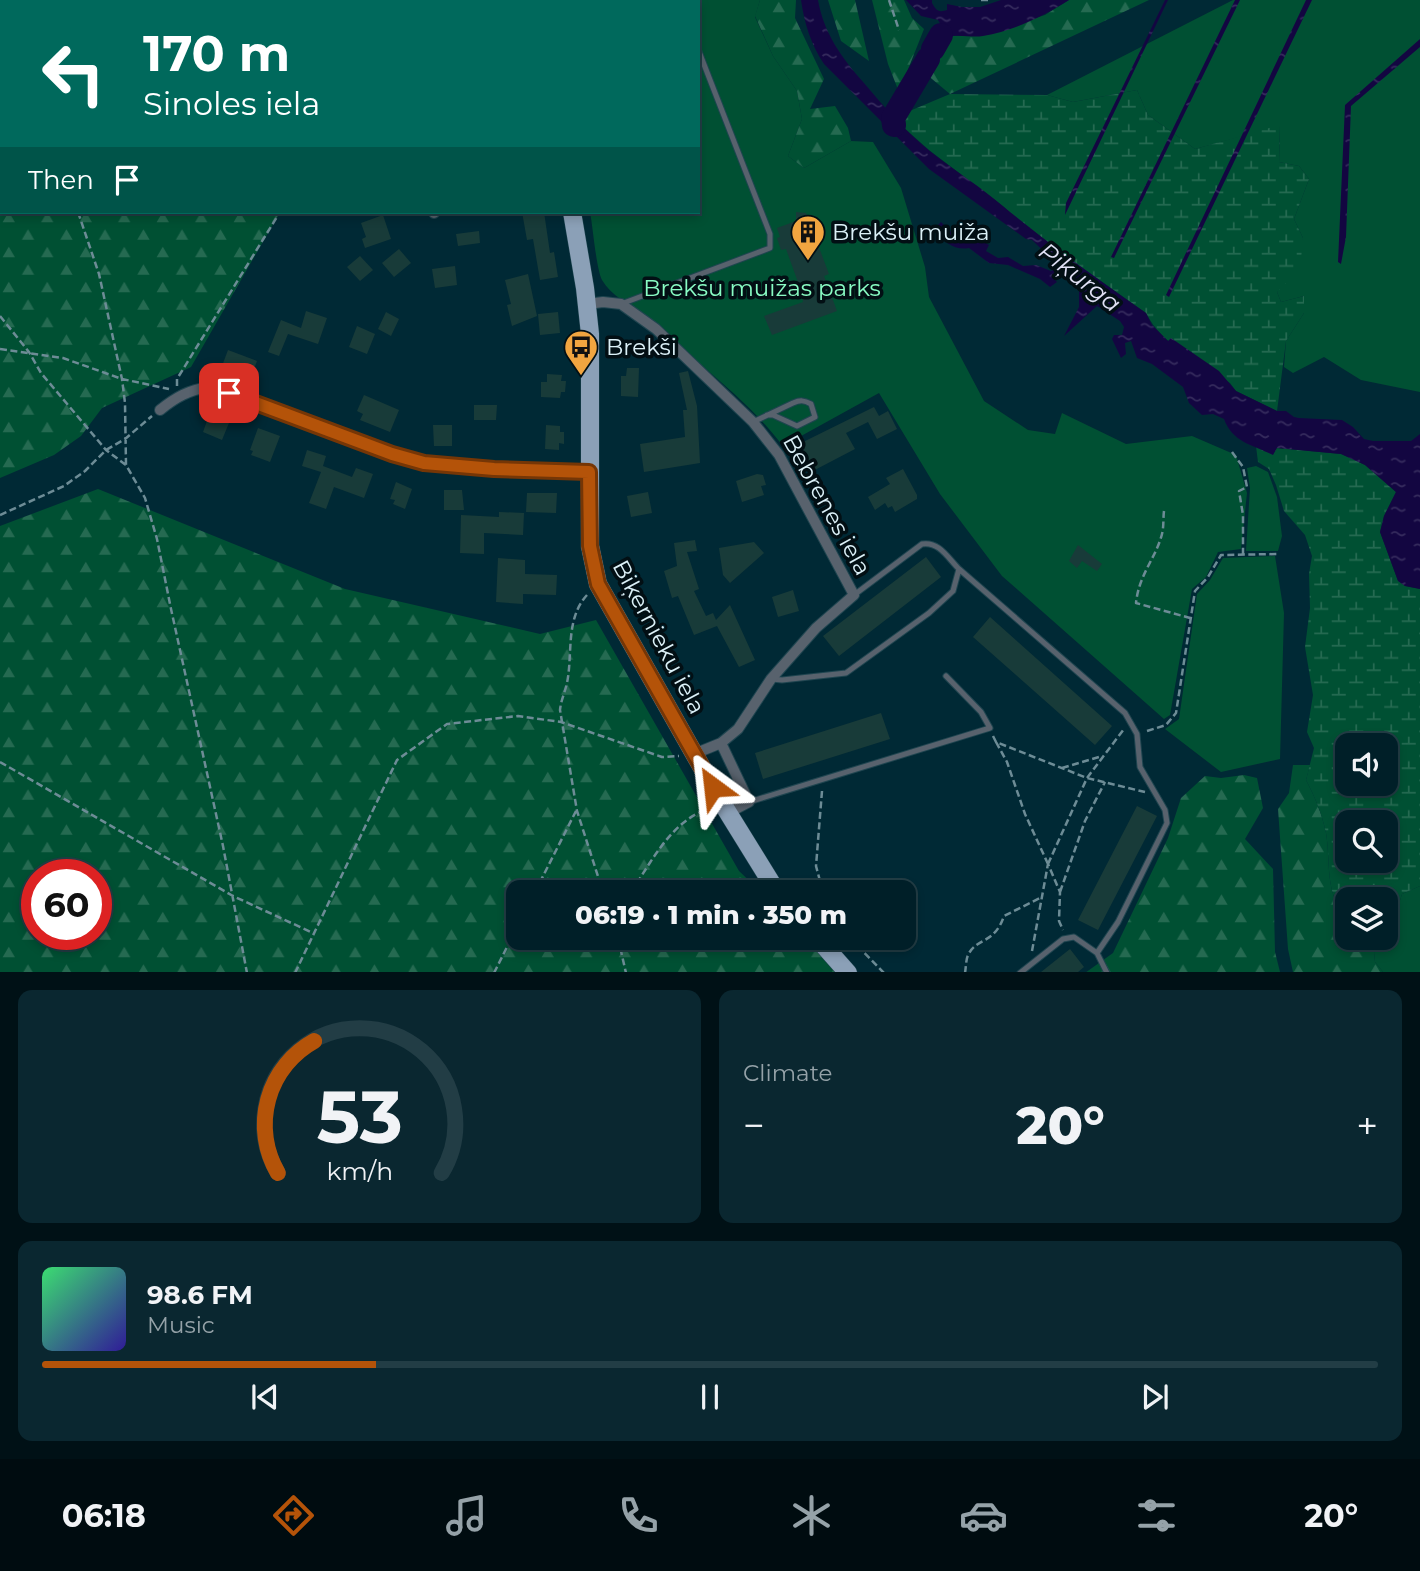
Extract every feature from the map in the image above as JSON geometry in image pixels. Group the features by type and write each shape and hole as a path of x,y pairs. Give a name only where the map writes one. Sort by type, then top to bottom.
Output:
{"main road":[{"name":"Biķernieku iela","path":"572,214 590,334 590,546 598,584 725,808 770,880"},
{"path":"828,950 848,972"}],"street":[{"path":"587,304 621,304"},
{"name":"Bebrenes iela","path":"621,304 656,329 753,422 779,455 854,595 816,628 771,679 738,729 721,743 694,754"},
{"path":"160,410 192,389 209,387 392,454 424,463 494,469 589,472"},
{"path":"721,743 749,802 725,808"}],"lane":[{"path":"621,304 770,248 770,234 700,54"},
{"path":"753,422 767,415 793,403 805,400 811,404 815,417 797,426 767,415"},
{"path":"854,595 922,544 930,543 938,547 958,569 1113,701 1131,722 1137,734 1140,766 1165,810 1167,823 1118,922 1097,953"},
{"path":"771,679 846,673 929,613 953,591 958,569"},
{"path":"749,802 990,728 981,712 946,676"},
{"path":"1020,972 1063,939 1074,937 1097,953 1107,972"}],"path":[{"path":"889,0 899,30"},
{"path":"981,0 990,0"},
{"path":"79,214 99,274 122,379 126,465"},
{"path":"176,397 177,379 279,214"},
{"path":"0,316 29,352 41,373 106,450 126,465 145,498 157,539 247,972"},
{"path":"0,349 63,358 122,379 168,389 176,397"},
{"path":"0,515 64,486 85,471 106,450 125,439 160,410"},
{"path":"1232,452 1243,467 1247,488 1239,491 1243,515 1242,554"},
{"path":"1164,511 1162,534 1146,567 1137,591 1136,603 1191,618"},
{"path":"1137,734 1167,725 1176,713 1195,591 1208,577 1221,555 1278,554"},
{"path":"598,584 579,604 574,617 567,685 560,710 577,811 599,880"},
{"path":"295,972 397,760 446,724 517,716 561,722 662,757 694,754"},
{"path":"1035,960 1031,953 1048,864 1087,778 1131,722"},
{"path":"990,728 1007,762 1025,814 1060,892"},
{"path":"996,742 1087,778 1155,795"},
{"path":"1059,768 1102,756"},
{"path":"0,762 233,896 313,933"},
{"path":"819,880 816,866 822,780"},
{"path":"1063,939 1064,932 1059,921 1060,892 1076,844 1105,782"},
{"path":"639,880 675,827 694,814 725,808"},
{"path":"541,880 577,811"},
{"path":"965,972 968,954 999,929 1004,916 1042,897"},
{"path":"494,972 506,948"},
{"path":"621,950 626,972"},
{"path":"862,950 884,972"}],"green space":[{"name":"Brekšu muižas parks","path":"700,0 760,0 755,17 773,56 797,91 802,119 788,156 804,168 851,141 873,142 901,188 925,267 929,297 984,401 1028,430 1055,434 1062,413 1126,444 1192,436 1236,455 1247,493 1241,549 1218,552 1206,577 1192,589 1170,715 1164,719 1002,576 940,494 879,393 783,446 734,393 615,295 602,280 590,214 700,214"},
{"path":"760,0 796,0 795,18 824,79 810,109 835,106 848,128 851,141 804,168 788,156 802,119 797,91 773,56 755,16"},
{"path":"828,0 855,0 869,61 841,41"},
{"path":"872,0 904,0 912,18 924,29 899,92 888,64"},
{"path":"1069,0 1149,0 950,94 926,74 936,41 951,36 980,36 1045,15"},
{"path":"1233,0 1420,0 1420,392 1361,380 1324,357 1293,373 1284,367 1286,341 1304,313 1304,296 1281,302 1277,292 1303,238 1294,219 1309,179 1299,166 1279,162 1280,126 1195,149 1148,115 1137,90 1073,102 1047,95"},
{"path":"1137,90 1148,115 1195,149 1280,125 1279,162 1299,166 1309,179 1294,219 1303,238 1300,269 1277,292 1281,302 1304,296 1304,313 1286,341 1277,411 1236,391 1230,383 1172,344 1146,313 1025,227 893,118 950,94 1047,95 1073,102"},
{"path":"0,214 279,214 191,367 102,408 81,436 54,455 0,478"},
{"path":"1256,446 1273,454 1276,448 1341,454 1365,465 1396,492 1384,516 1380,532 1398,581 1405,586 1420,589 1420,886 1402,894 1398,907 1398,887 1335,887 1335,899 1324,826 1306,780 1314,748 1307,732 1313,695 1305,647 1312,556 1305,535 1284,511 1269,469 1258,462"},
{"path":"1256,466 1268,472 1277,497 1282,536 1278,551 1246,551 1250,488 1247,468"},
{"path":"98,489 345,589 540,634 596,620 739,871 748,880 506,880 506,950 818,950 840,972 0,972 0,526"},
{"path":"1275,556 1284,613 1280,759 1221,772 1165,729 1179,719 1197,594 1210,580 1223,558"},
{"path":"1293,765 1310,765 1306,780 1324,826 1335,899 1335,950 1374,950 1375,962 1383,972 1293,972 1288,949 1278,809 1289,793"},
{"path":"1244,775 1257,778 1263,808 1245,839 1273,869 1275,952 1280,972 1086,972 1113,953 1168,838 1181,798 1205,776 1221,778"},
{"path":"1420,886 1420,972 1383,972 1375,962 1374,950 1398,950 1398,907 1402,894"}],"water":[{"name":"Piķurga","path":"801,0 818,0 829,35 841,55 904,128 1056,248 1146,313 1152,325 1168,341 1171,338 1219,371 1236,391 1277,411 1286,411 1294,417 1342,420 1364,439 1411,441 1420,434 1420,589 1405,586 1398,581 1380,532 1384,516 1396,492 1365,465 1341,454 1277,448 1273,455 1244,442 1232,433 1224,419 1213,414 1202,415 1189,403 1183,387 1152,364 1137,358 1131,341 1125,343 1126,354 1121,358 1112,339 1114,335 1122,335 1124,327 1120,321 1097,306 1064,336 1079,307 1079,286 1064,270 1053,278 1057,282 1050,287 1040,279 1008,265 989,263 969,248 954,247 942,239 936,231 941,222 959,240 971,234 989,245 986,251 998,258 1008,257 1023,266 1036,265 1051,271 1059,266 1032,240 1026,239 929,169 824,64 809,33"},
{"path":"906,0 932,0 935,7 941,11 947,10 947,4 980,7 1001,0 1069,0 1006,30 983,36 945,38 939,30 941,25 938,20 921,16"},
{"path":"1165,0 1168,0 1065,215 1066,203"},
{"path":"1235,0 1240,0 1114,258 1111,257"},
{"path":"1306,0 1312,0 1169,297 1166,295"},
{"path":"1420,39 1420,47 1351,106 1346,237 1341,264 1338,262 1345,105"}],"building":[{"name":"Brekšu muiža","path":"796,212 806,213 829,274 824,276 837,311 772,335 764,316 803,302 786,249 781,250 777,238 780,237 777,228 796,221"},
{"path":"522,214 544,214 550,253 554,252 558,277 540,280 533,239 527,240"},
{"path":"383,215 391,239 365,248 362,239 366,237 361,223"},
{"path":"479,231 480,243 458,246 456,234"},
{"path":"399,249 411,263 394,277 382,263"},
{"path":"360,256 373,270 360,281 347,267"},
{"path":"455,266 457,285 435,288 432,269"},
{"path":"528,274 537,316 512,326 507,305 511,304 505,280"},
{"path":"306,311 327,318 318,344 288,334 279,356 268,352 281,320 301,328"},
{"path":"386,312 399,319 391,336 378,329"},
{"path":"558,312 560,333 540,335 538,314"},
{"path":"357,326 375,334 367,354 349,347"},
{"path":"228,350 257,361 251,377 222,366"},
{"path":"627,368 639,368 638,397 621,396 621,376 626,376"},
{"path":"688,371 697,406 700,463 644,472 640,444 685,437 683,410 687,410 679,373"},
{"path":"547,374 562,375 561,381 566,381 565,392 561,392 560,398 541,397 541,382 547,382"},
{"path":"364,395 399,410 390,432 360,420 363,414 357,411"},
{"path":"474,405 497,405 496,420 474,420"},
{"path":"874,407 879,416 888,411 897,429 877,439 868,422 846,433 855,449 809,473 795,446"},
{"path":"211,410 231,418 222,440 203,432"},
{"path":"433,425 452,425 452,446 434,446"},
{"path":"546,425 560,426 560,432 564,432 564,444 559,443 559,450 545,449"},
{"path":"258,428 280,436 270,462 251,455 253,451 250,450"},
{"path":"307,450 326,456 323,466 352,477 356,468 373,474 364,498 334,487 326,509 309,503 321,472 302,466"},
{"path":"903,469 917,499 895,512 892,506 888,508 885,503 875,510 868,497 890,484 886,478"},
{"path":"757,474 763,475 766,485 761,486 764,495 742,502 736,481"},
{"path":"396,482 412,489 405,509 393,504 395,500 390,499"},
{"path":"444,490 462,490 464,510 444,510"},
{"path":"648,492 652,513 631,517 627,496"},
{"path":"527,493 557,493 556,513 526,512"},
{"path":"499,512 524,513 523,535 484,533 484,554 460,553 461,515 499,517"},
{"path":"695,540 697,551 687,552 699,589 694,591 706,616 713,613 716,620 730,605 755,660 739,667 717,626 694,635 678,596 672,598 664,571 677,566 674,543"},
{"path":"754,542 764,553 730,583 723,575 719,548"},
{"path":"1078,545 1102,564 1097,571 1082,561 1077,568 1069,561"},
{"path":"926,557 941,577 839,656 823,636"},
{"path":"498,558 525,560 525,574 557,575 556,595 523,594 523,604 496,602"},
{"path":"793,590 799,611 778,617 772,597"},
{"path":"990,617 1112,726 1095,745 973,637"},
{"path":"881,713 890,739 763,779 755,753"},
{"path":"1137,806 1157,816 1098,930 1078,920"},
{"path":"1070,949 1084,967 1078,972 1041,972"}],"waterway":[{"path":"933,49 941,35"},
{"path":"894,125 893,118 928,59"}],"place":[{"name":"Brekšu muiža","path":"808,262"},
{"name":"Brekši","path":"581,377"}],"route":[{"path":"229,393 392,454 424,463 494,469 589,472 590,546 598,584 713,787"}]}
